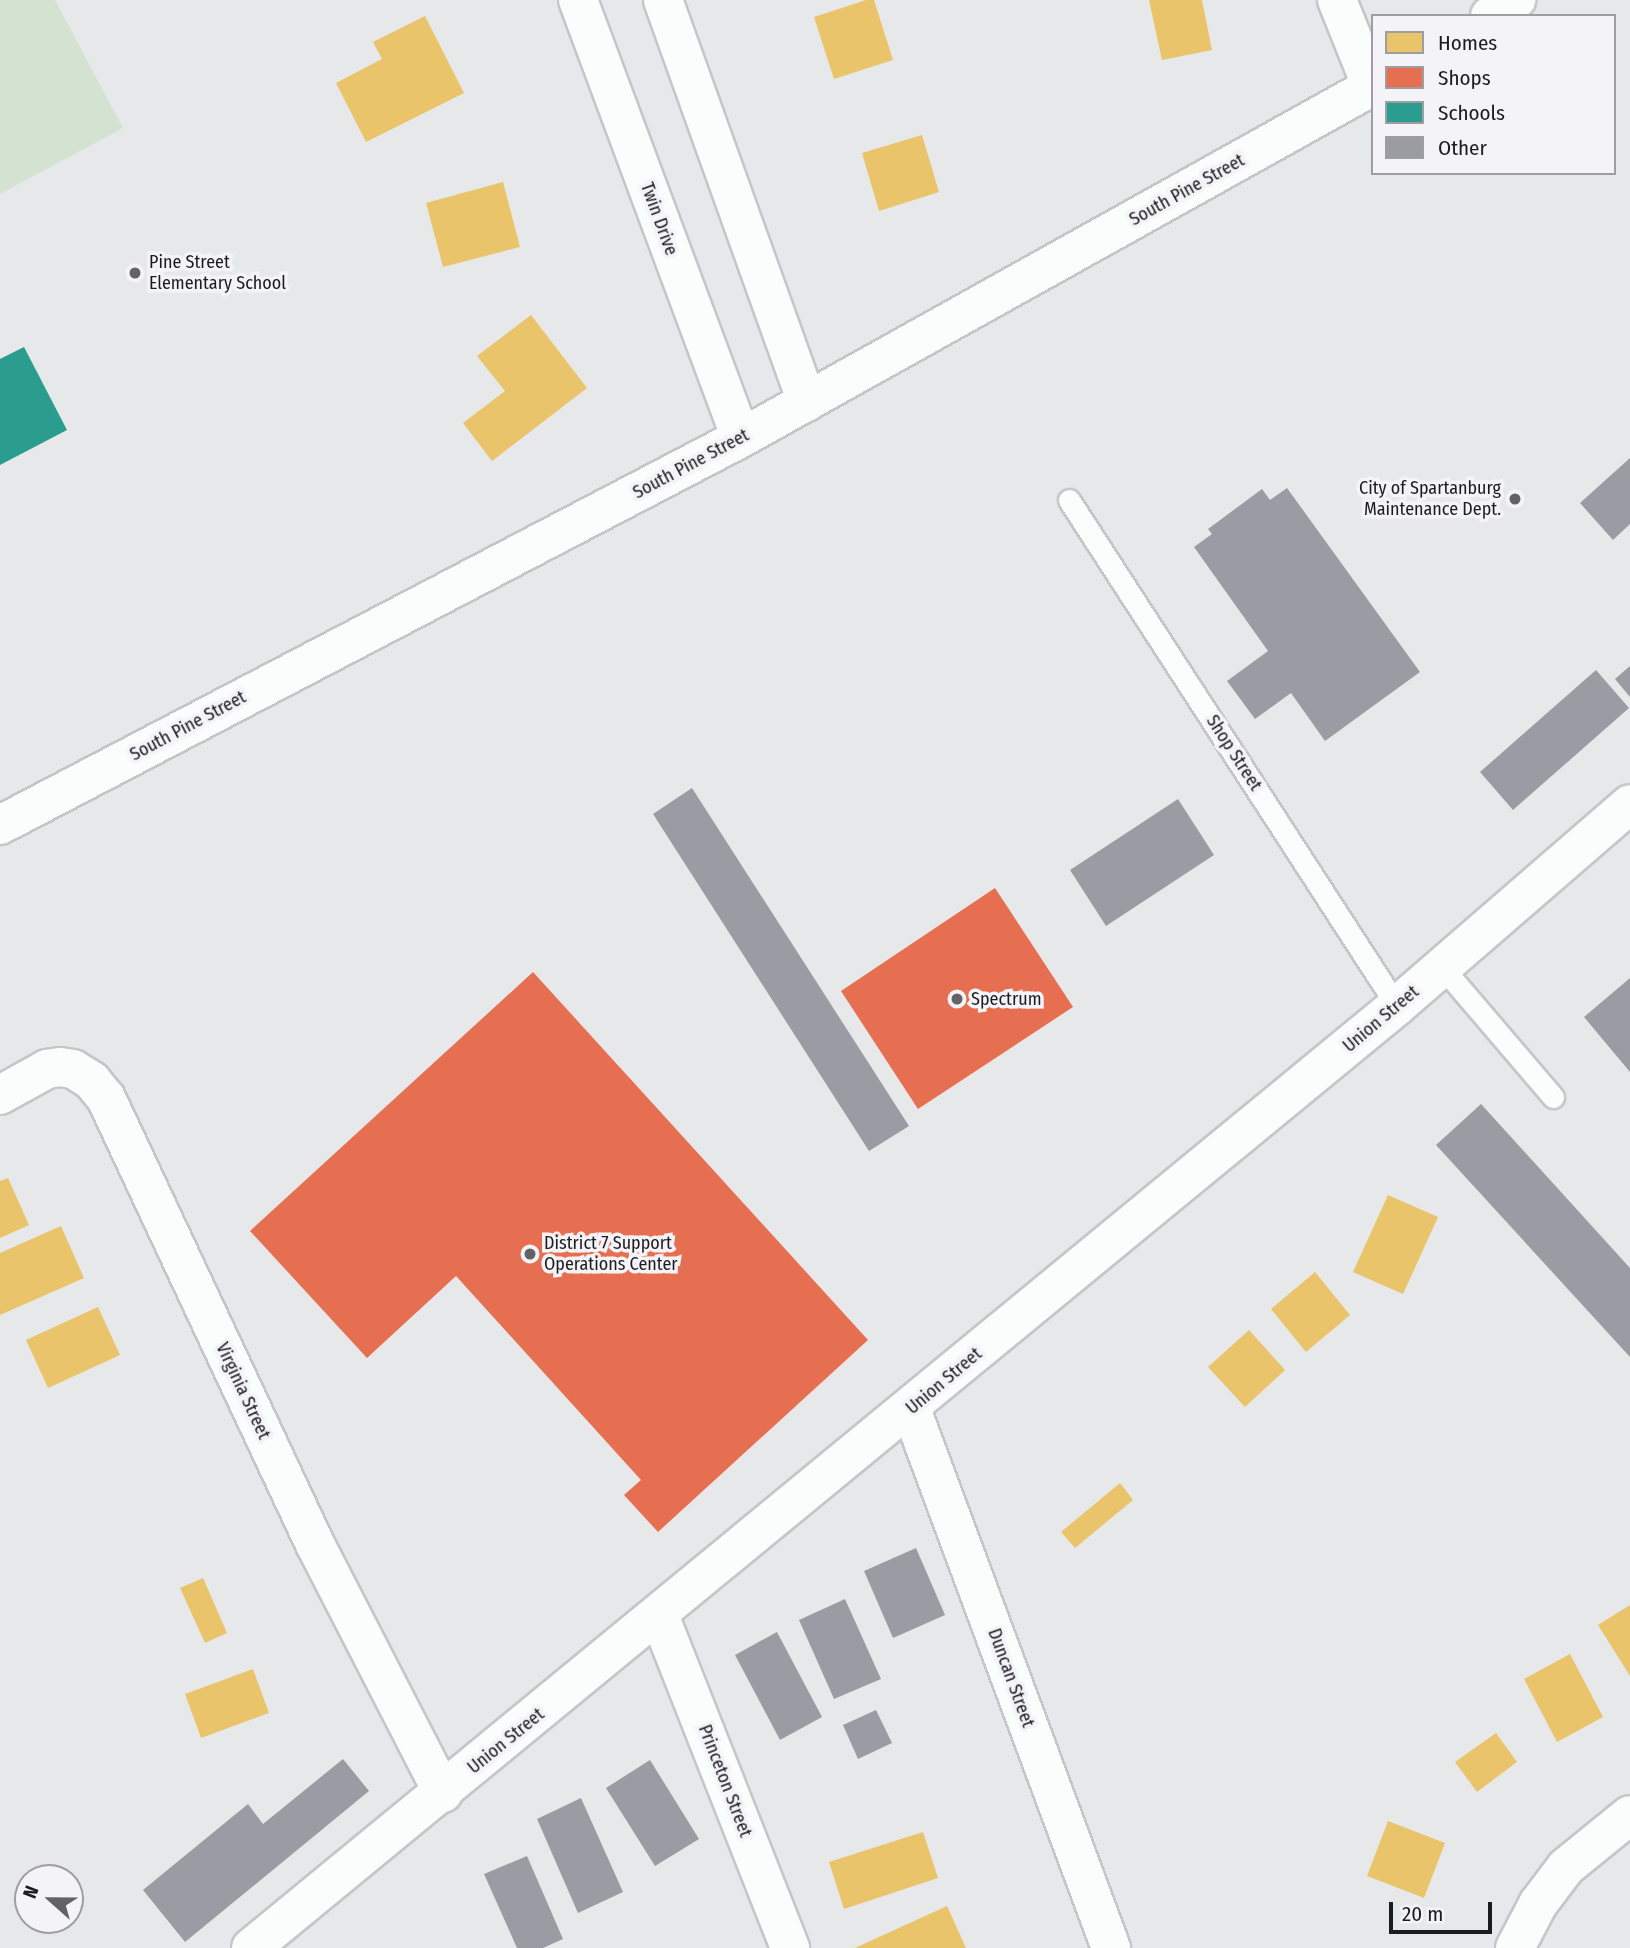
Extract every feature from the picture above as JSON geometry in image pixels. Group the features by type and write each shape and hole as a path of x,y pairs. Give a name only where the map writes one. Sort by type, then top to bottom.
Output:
{"main road":[{"name":"Twin Drive","path":"578,0 741,438"},
{"path":"663,0 807,402"},
{"path":"1337,0 1371,84"},
{"path":"1493,14 1516,0"},
{"name":"South Pine Street","path":"0,825 741,438 1371,87"},
{"name":"Union Street","path":"251,1948 911,1409 1397,1006 1630,804"},
{"name":"Virginia Street","path":"0,1095 47,1069 60,1067 74,1069 92,1081 106,1098 315,1544 443,1793"},
{"name":"Duncan Street","path":"911,1409 1111,1948"},
{"name":"Princeton Street","path":"659,1615 790,1948"},
{"path":"1515,1948 1538,1904 1566,1867 1630,1815"}],"lane":[{"name":"Shop Street","path":"1069,500 1397,1006"},
{"path":"1442,967 1553,1097"}],"green space":[{"path":"0,0 55,0 123,128 0,194"}],"building: Homes":[{"path":"866,0 874,0 893,60 834,79 814,17"},
{"path":"1149,0 1202,0 1212,50 1162,60"},
{"path":"425,16 464,93 366,142 336,83 382,59 373,42"},
{"path":"922,135 939,192 879,211 862,153"},
{"path":"503,182 520,247 443,267 426,203"},
{"path":"531,315 587,388 492,461 463,423 505,391 477,356"},
{"path":"8,1178 29,1225 0,1238 0,1181"},
{"path":"1388,1195 1438,1217 1403,1294 1353,1272"},
{"path":"61,1226 84,1278 0,1315 0,1253"},
{"path":"1315,1272 1350,1315 1306,1352 1271,1309"},
{"path":"98,1307 120,1355 48,1388 26,1340"},
{"path":"1249,1330 1285,1370 1245,1407 1208,1367"},
{"path":"1120,1483 1133,1500 1075,1548 1061,1532"},
{"path":"203,1578 227,1633 205,1643 180,1588"},
{"path":"1630,1605 1630,1676 1598,1625"},
{"path":"1570,1654 1603,1717 1557,1742 1524,1679"},
{"path":"253,1669 269,1713 201,1738 185,1694"},
{"path":"1496,1733 1517,1762 1477,1792 1455,1762"},
{"path":"1388,1821 1445,1843 1424,1898 1367,1876"},
{"path":"923,1832 938,1878 844,1909 829,1862"},
{"path":"947,1906 966,1948 855,1948"}],"building: Shops":[{"name":"Spectrum","path":"995,888 1073,1007 918,1109 841,991"},
{"name":"District 7 Support Operations Center","path":"533,972 868,1340 658,1532 624,1495 641,1480 456,1276 367,1358 250,1231"}],"building: Schools":[{"path":"24,347 67,430 0,465 0,359"}],"building: Other":[{"path":"1630,458 1630,524 1613,540 1580,503"},
{"path":"1287,488 1420,672 1325,741 1291,693 1255,719 1227,681 1268,651 1194,547 1212,534 1208,529 1262,489 1270,500"},
{"path":"1630,666 1630,697 1615,679"},
{"path":"1596,670 1629,708 1513,810 1480,772"},
{"path":"692,788 909,1126 869,1151 653,814"},
{"path":"1178,799 1214,855 1106,926 1070,870"},
{"path":"1630,978 1630,1072 1584,1017"},
{"path":"1481,1104 1630,1268 1630,1357 1436,1145"},
{"path":"916,1548 945,1615 893,1638 864,1571"},
{"path":"845,1599 881,1679 834,1699 799,1620"},
{"path":"777,1632 822,1717 780,1740 735,1655"},
{"path":"876,1710 892,1743 858,1759 843,1725"},
{"path":"343,1759 369,1791 185,1942 143,1890 248,1804 263,1824"},
{"path":"650,1760 699,1839 655,1866 606,1788"},
{"path":"581,1798 623,1892 578,1913 537,1819"},
{"path":"527,1856 563,1939 543,1948 517,1948 484,1874"}],"place":[{"name":"Pine Street Elementary School","path":"135,273"},
{"name":"City of Spartanburg Maintenance Dept.","path":"1515,499"},
{"name":"Spectrum","path":"957,999"},
{"name":"District 7 Support Operations Center","path":"530,1254"}]}
